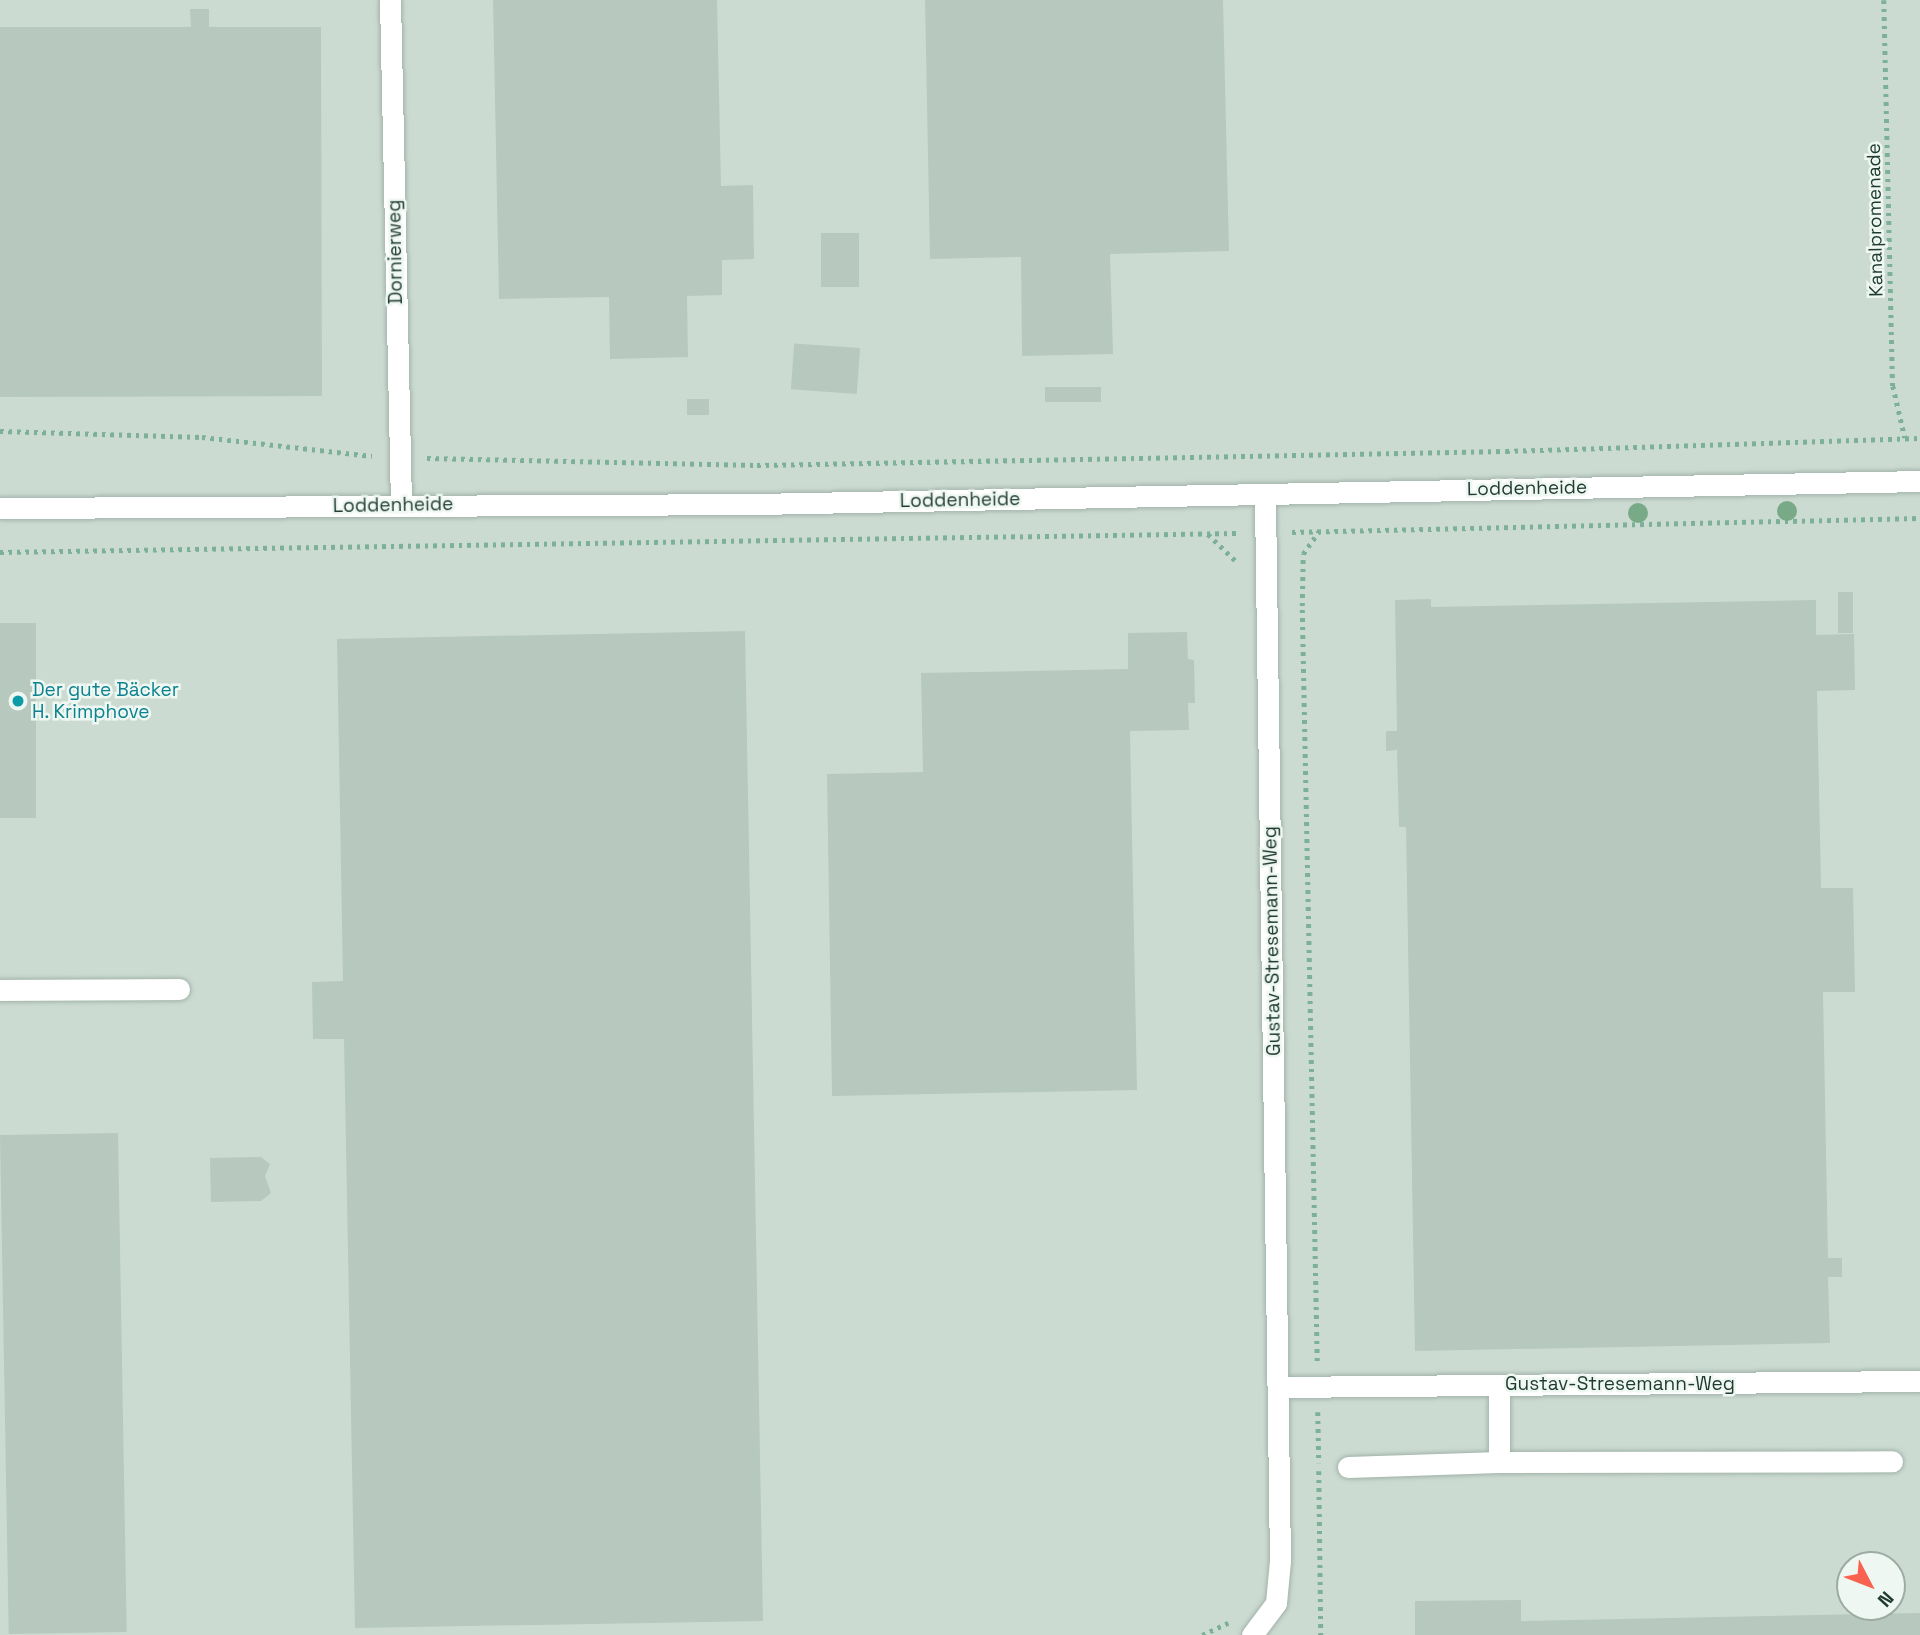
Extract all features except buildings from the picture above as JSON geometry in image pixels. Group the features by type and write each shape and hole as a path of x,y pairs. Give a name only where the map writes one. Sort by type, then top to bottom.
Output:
{"street":[{"name":"Dornierweg","path":"390,0 401,504"},
{"name":"Loddenheide","path":"0,508 755,504 1920,481"},
{"name":"Gustav-Stresemann-Weg","path":"1252,1635 1276,1603 1280,1562 1265,495"},
{"path":"0,990 179,989"},
{"name":"Gustav-Stresemann-Weg","path":"1278,1387 1920,1381"},
{"path":"1499,1385 1499,1462"},
{"path":"1348,1467 1499,1462 1892,1461"}],"path":[{"name":"Kanalpromenade","path":"1884,0 1893,386 1905,438"},
{"path":"0,432 202,437 399,457 757,465 1506,452 1920,438"},
{"path":"0,552 1266,533 1920,518"},
{"path":"1319,531 1303,554 1302,606 1321,1635"}],"shaded area":[{"path":"0,0 1920,0 1920,1635 0,1635"}],"place":[{"name":"Der gute Bäcker H. Krimphove","path":"18,701"}]}
